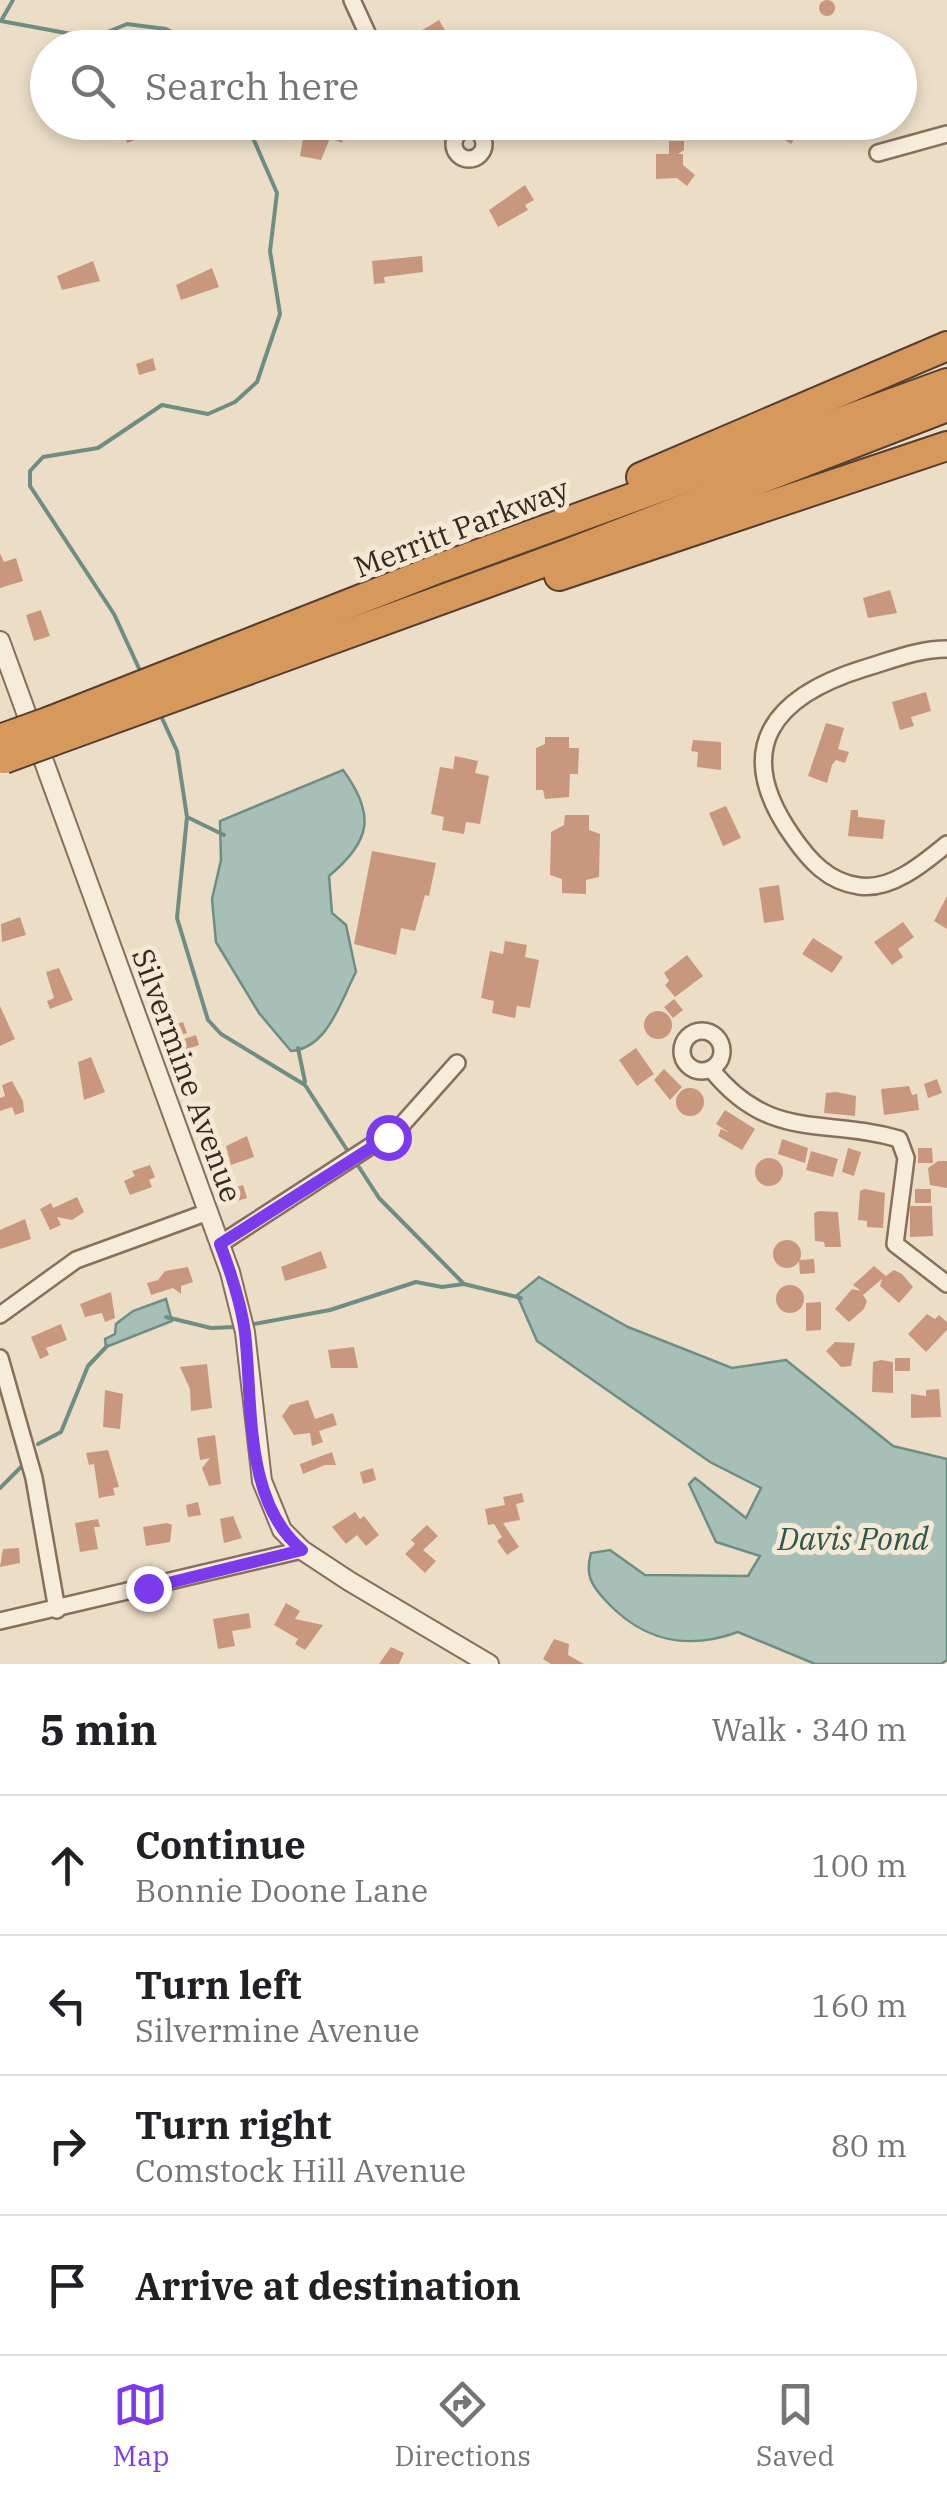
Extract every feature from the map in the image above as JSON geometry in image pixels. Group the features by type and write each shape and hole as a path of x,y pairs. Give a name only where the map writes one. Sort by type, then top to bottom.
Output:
{"highway":[{"path":"440,568 947,346"},
{"name":"Merritt Parkway","path":"1,753 197,675 440,568 947,383"},
{"name":"Merritt Parkway","path":"197,675 336,637 564,556 947,407"},
{"path":"336,637 430,616 558,576 947,446"}],"street":[{"path":"352,0 366,30"},
{"path":"878,153 947,134"},
{"name":"Silvermine Avenue","path":"0,640 240,1305 266,1495 282,1530 302,1550 489,1664"},
{"path":"947,649 922,650 810,687 792,700 773,724 764,755 768,791 786,826 811,863 836,878 859,886 893,880 947,844"},
{"path":"220,1244 388,1137 411,1117 457,1063"},
{"path":"712,1070 764,1115 820,1130 877,1132 899,1139 906,1158 895,1244 947,1284"},
{"path":"0,1315 76,1260 208,1212"},
{"path":"0,1358 34,1478 57,1610"},
{"path":"0,1621 302,1550"}],"water":[{"path":"343,770 361,801 364,827 354,851 329,876 332,913 346,925 356,972 324,1033 304,1048 291,1051 259,1013 216,942 212,899 221,860 220,821"},
{"name":"Davis Pond","path":"539,1277 628,1327 732,1368 786,1360 893,1446 947,1459 947,1660 941,1664 815,1664 738,1632 701,1641 666,1639 620,1615 593,1585 589,1574 591,1553 610,1550 645,1575 748,1576 760,1556 716,1542 689,1484 695,1478 746,1518 761,1488 710,1462 537,1341 517,1295"},
{"path":"166,1299 172,1321 106,1347 105,1339 115,1334 116,1324 133,1311"}],"building":[{"path":"827,0 835,8 827,16 819,8"},
{"path":"439,20 445,30 422,30"},
{"path":"303,140 329,140 321,160 300,156"},
{"path":"669,141 684,141 684,150 678,154 683,154 683,165 695,175 687,186 677,178 656,179 656,154 669,154"},
{"path":"525,185 534,200 525,205 528,210 498,227 489,210"},
{"path":"422,256 423,272 384,277 385,283 374,284 372,261"},
{"path":"93,261 100,281 62,290 57,276"},
{"path":"212,268 219,287 181,300 176,285"},
{"path":"153,358 156,370 139,375 136,364"},
{"path":"0,553 4,562 16,558 23,581 0,588"},
{"path":"890,590 897,613 868,618 863,598"},
{"path":"41,610 50,636 34,641 26,615"},
{"path":"926,692 931,711 911,717 914,726 900,730 892,702"},
{"path":"826,723 844,728 838,749 849,752 845,763 836,760 832,765 827,783 808,776"},
{"path":"545,737 569,737 569,748 579,748 578,774 570,774 569,797 545,799 543,790 536,790 536,748 545,744"},
{"path":"693,740 721,742 721,770 697,767 698,752 691,751"},
{"path":"455,756 478,761 475,773 489,776 480,824 466,822 464,834 442,830 444,817 431,814 440,767 453,769"},
{"path":"726,806 741,838 723,846 709,813"},
{"path":"851,810 858,810 858,817 885,820 883,839 848,836"},
{"path":"565,815 589,815 589,830 600,834 599,877 586,880 586,894 562,893 562,879 550,875 551,832 564,825"},
{"path":"372,851 436,863 429,896 425,895 415,931 401,928 396,955 354,944"},
{"path":"779,885 784,920 764,923 759,888"},
{"path":"947,896 947,929 934,921"},
{"path":"20,917 26,935 2,942 1,924"},
{"path":"903,922 914,937 898,949 903,957 892,965 874,942"},
{"path":"813,938 843,957 832,973 802,954"},
{"path":"505,941 527,945 525,957 539,960 530,1008 517,1006 515,1018 492,1013 494,1001 481,998 490,951 503,954"},
{"path":"687,955 703,976 675,997 665,985 669,981 664,973"},
{"path":"59,968 73,1000 50,1009 47,1001 54,998 46,972"},
{"path":"158,990 161,997 168,995 172,1006 157,1011 151,993"},
{"path":"674,999 683,1010 673,1018 664,1007"},
{"path":"0,1006 15,1039 0,1046"},
{"path":"658,1011 668,1015 672,1025 668,1035 658,1039 648,1035 644,1025 648,1015"},
{"path":"175,1018 177,1024 183,1022 187,1033 166,1041 161,1029"},
{"path":"196,1035 199,1045 190,1048 193,1057 187,1060 192,1071 179,1076 166,1045"},
{"path":"636,1048 654,1074 637,1086 619,1060"},
{"path":"91,1057 105,1092 84,1100 78,1062"},
{"path":"664,1069 682,1087 670,1100 654,1080"},
{"path":"937,1079 942,1093 928,1098 924,1084"},
{"path":"12,1081 23,1101 24,1112 15,1115 12,1107 0,1111 0,1098 5,1096 2,1085"},
{"path":"909,1086 912,1095 917,1094 919,1110 884,1115 881,1089"},
{"path":"690,1088 700,1092 704,1102 700,1112 690,1116 680,1112 676,1102 680,1092"},
{"path":"826,1093 856,1096 855,1116 824,1113"},
{"path":"725,1110 755,1129 742,1150 718,1136 721,1129 730,1133 716,1124"},
{"path":"247,1136 254,1157 231,1165 226,1146"},
{"path":"782,1139 808,1148 805,1163 778,1154"},
{"path":"848,1148 861,1152 854,1176 842,1172"},
{"path":"918,1148 932,1148 933,1163 918,1163"},
{"path":"811,1151 838,1159 833,1177 806,1170"},
{"path":"769,1158 779,1162 783,1172 779,1182 769,1186 759,1182 755,1172 759,1162"},
{"path":"938,1161 947,1161 947,1188 930,1185 928,1168"},
{"path":"150,1165 155,1177 149,1180 152,1187 130,1195 124,1181 135,1176 132,1171"},
{"path":"243,1185 247,1198 234,1202 230,1189"},
{"path":"915,1189 931,1189 931,1203 915,1203"},
{"path":"860,1191 885,1193 883,1228 867,1227 867,1221 858,1220"},
{"path":"77,1197 84,1212 72,1220 57,1217 61,1225 50,1230 40,1209 51,1203 53,1208"},
{"path":"910,1206 932,1206 933,1236 910,1237"},
{"path":"838,1212 841,1247 825,1247 824,1242 815,1241 814,1213"},
{"path":"25,1219 31,1239 0,1249 0,1230"},
{"path":"787,1240 797,1244 801,1254 797,1264 787,1268 777,1264 773,1254 777,1244"},
{"path":"321,1251 327,1268 285,1281 281,1267"},
{"path":"814,1259 815,1273 800,1274 799,1260"},
{"path":"874,1266 886,1276 894,1270 902,1274 913,1287 899,1303 880,1286 882,1279 863,1295 867,1301 864,1309 849,1322 835,1309 852,1289 861,1291 853,1285"},
{"path":"188,1267 193,1282 181,1286 181,1294 173,1288 151,1295 147,1283 158,1280 165,1271"},
{"path":"790,1285 800,1289 804,1299 800,1309 790,1313 780,1309 776,1299 780,1289"},
{"path":"111,1292 115,1318 105,1322 102,1313 85,1317 80,1304"},
{"path":"821,1302 821,1330 806,1331 806,1303"},
{"path":"927,1314 935,1319 939,1315 947,1322 947,1330 926,1352 908,1334"},
{"path":"61,1324 67,1340 46,1348 49,1355 40,1359 31,1337"},
{"path":"835,1342 855,1343 851,1366 841,1367 826,1351"},
{"path":"354,1347 358,1368 331,1368 328,1350"},
{"path":"895,1358 910,1358 910,1371 895,1371"},
{"path":"873,1362 893,1362 893,1393 872,1392"},
{"path":"207,1364 212,1408 191,1411 190,1389 180,1367"},
{"path":"939,1389 941,1417 911,1418 911,1394 926,1396 926,1390"},
{"path":"105,1390 123,1394 120,1429 103,1427"},
{"path":"308,1400 315,1419 333,1413 337,1425 319,1431 323,1442 312,1446 310,1433 294,1435 282,1416 290,1405"},
{"path":"215,1435 221,1484 209,1486 202,1468 210,1458 200,1460 197,1438"},
{"path":"108,1450 119,1487 113,1488 115,1495 99,1498 94,1464 89,1465 86,1453"},
{"path":"332,1452 336,1465 303,1474 300,1464"},
{"path":"373,1468 376,1480 363,1484 360,1472"},
{"path":"522,1493 524,1502 516,1504 520,1520 503,1523 519,1547 507,1555 497,1541 502,1537 494,1524 488,1525 485,1509 505,1505 503,1497"},
{"path":"198,1502 201,1515 188,1517 186,1505"},
{"path":"355,1512 360,1519 364,1516 379,1535 366,1546 357,1535 346,1544 332,1527"},
{"path":"233,1516 242,1538 224,1543 220,1519"},
{"path":"98,1519 100,1527 94,1527 98,1549 80,1552 75,1523"},
{"path":"172,1525 170,1542 146,1546 143,1527"},
{"path":"427,1525 438,1536 423,1550 436,1561 425,1573 405,1554 415,1544 411,1540"},
{"path":"19,1548 20,1563 0,1567 3,1549"},
{"path":"286,1603 300,1611 295,1619 323,1625 305,1650 295,1644 298,1639 274,1625"},
{"path":"249,1613 251,1628 232,1631 235,1646 218,1649 213,1619"},
{"path":"554,1639 569,1644 568,1655 584,1664 551,1664 543,1659"},
{"path":"391,1647 404,1653 399,1664 379,1664"}],"waterway":[{"path":"13,0 1,21 50,30"},
{"path":"112,30 127,24 168,30"},
{"path":"142,675 114,614 30,486 30,471 43,457 98,448 162,405 208,414 235,402 257,382 280,314 270,251 277,193 254,140"},
{"path":"161,716 177,751 187,817 177,918 208,1020 221,1034 305,1085 351,1156"},
{"path":"187,817 224,835"},
{"path":"298,1048 305,1082"},
{"path":"357,1164 379,1198 464,1284 521,1298"},
{"path":"254,1324 330,1310 416,1282 442,1287 464,1284"},
{"path":"166,1317 211,1328 235,1327"},
{"path":"38,1444 61,1432 88,1366 107,1346"},
{"path":"0,1488 22,1466"}],"route":[{"path":"148,1588 302,1550 282,1530 266,1495 240,1305 220,1244 388,1137"}]}
